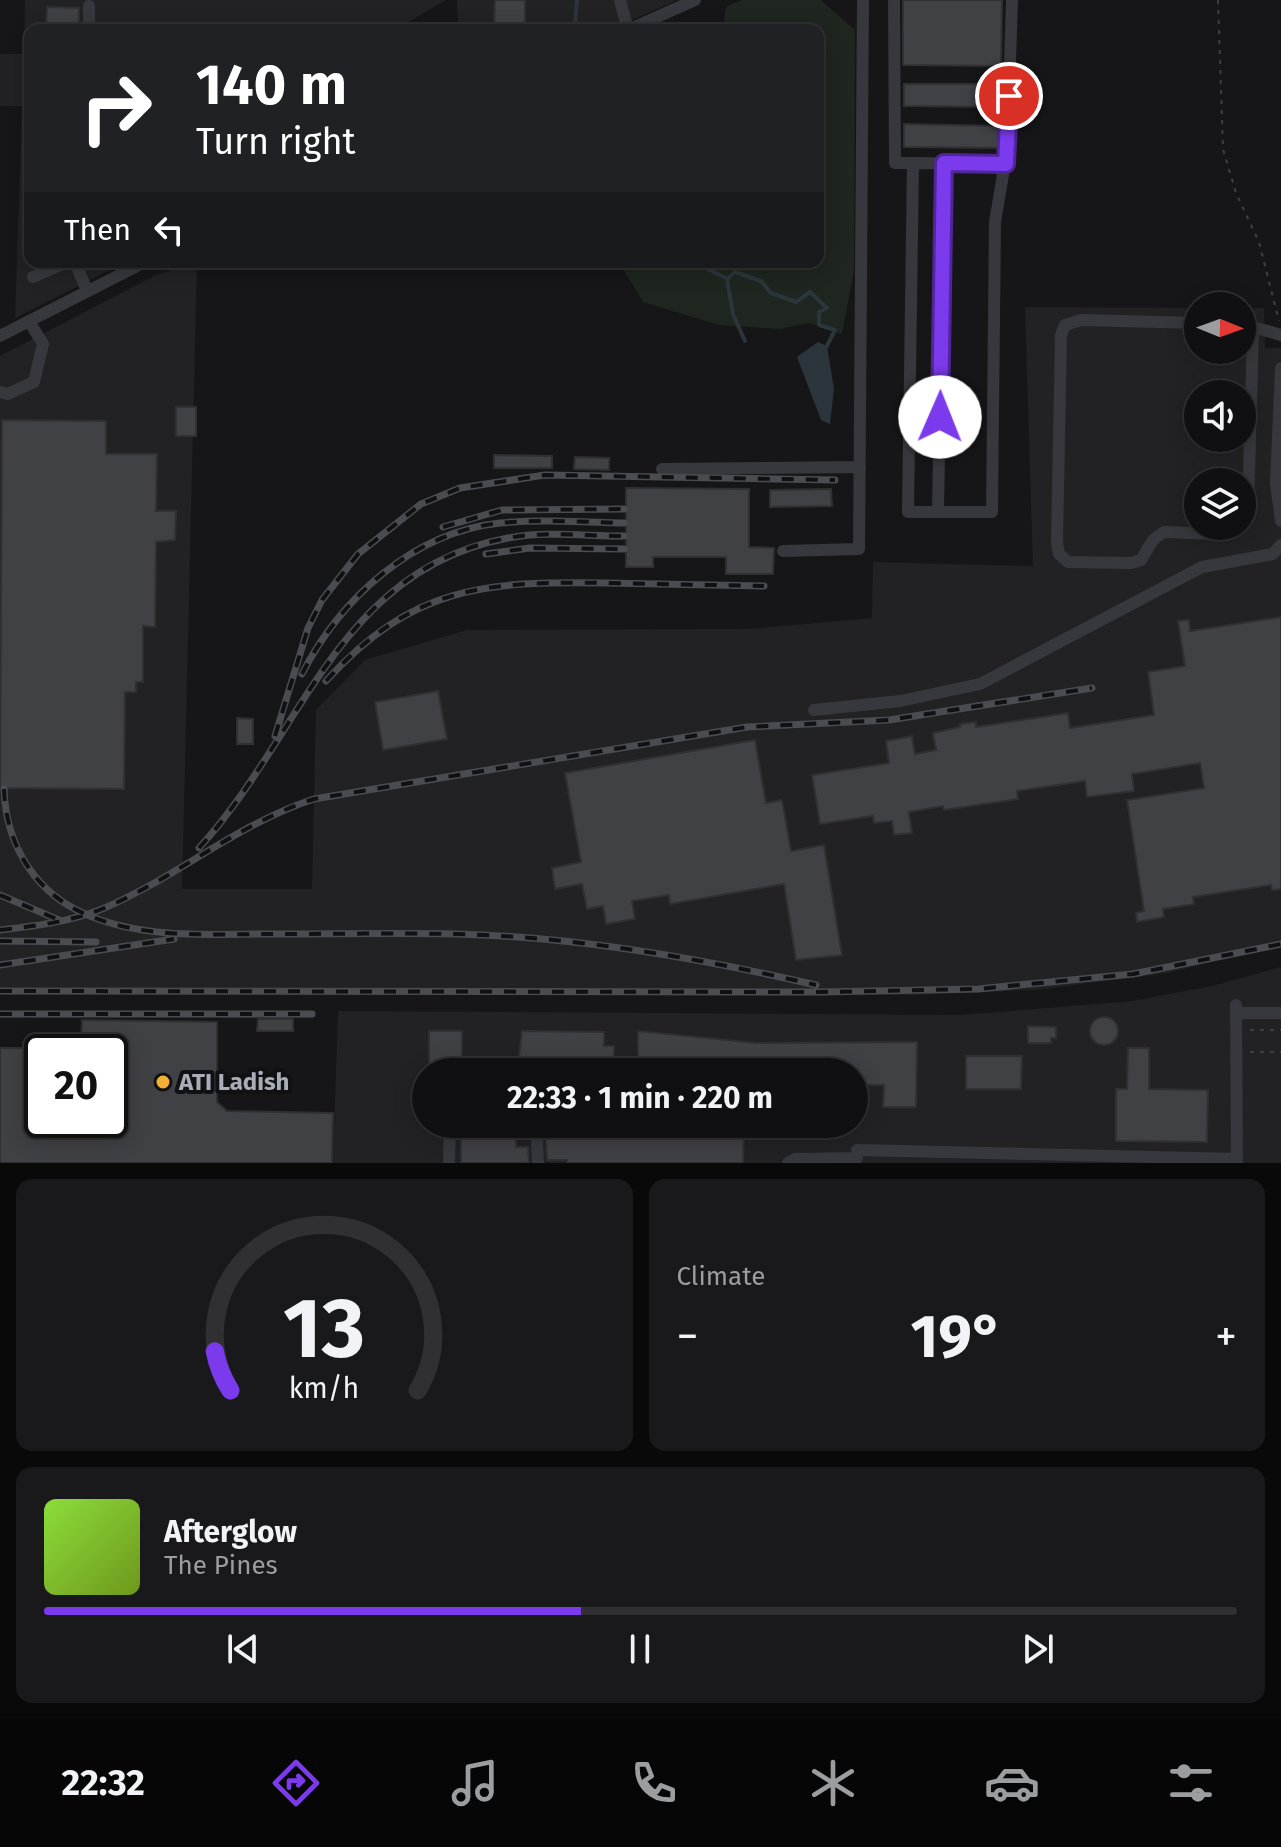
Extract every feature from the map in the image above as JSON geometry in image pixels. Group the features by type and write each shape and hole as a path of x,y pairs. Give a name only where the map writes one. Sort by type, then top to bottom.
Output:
{"street":[{"path":"620,0 626,24"},
{"path":"641,24 695,0"},
{"path":"783,551 859,549 863,0"},
{"path":"894,0 895,163 1006,164"},
{"path":"913,163 908,512 992,512 995,222 1006,164 1012,0"},
{"path":"89,6 89,24"},
{"path":"938,512 944,163"},
{"path":"33,277 53,268"},
{"path":"77,268 87,291"},
{"path":"0,336 129,268"},
{"path":"1184,323 1081,320 1065,325 1061,335 1057,543 1059,554 1068,562 1131,563 1141,560 1153,540 1164,532 1184,533"},
{"path":"0,392 8,394 34,382 43,344 29,321"},
{"path":"1256,328 1281,335"},
{"path":"1248,364 1248,468"},
{"path":"1281,368 1276,484 1281,521"},
{"path":"662,469 860,467"},
{"path":"814,710 900,701 980,684 1202,567 1273,554 1281,545"},
{"path":"788,1163 795,1159 857,1157 1237,1161 1236,1009 1281,1013"},
{"path":"449,1163 450,1138"},
{"path":"537,1138 538,1163"},
{"path":"1027,1163 1094,1163"}],"path":[{"path":"1218,0 1223,149 1236,193 1259,242 1281,325"},
{"path":"1244,1030 1281,1030"},
{"path":"1244,1052 1281,1052"}],"shaded area":[{"path":"25,0 446,0 405,24 25,24"},
{"path":"457,0 677,0 623,24 458,24"},
{"path":"742,0 821,0 855,30 854,271 842,334 810,323 779,329 718,325 643,302 623,268 824,268 824,24 724,24 726,7"},
{"path":"0,54 24,54 24,268 114,268 15,318 22,106 0,106"},
{"path":"178,268 197,268 182,889 312,889 316,710 365,660 467,630 749,629 872,618 873,562 1033,566 1025,307 1184,308 1184,364 1256,364 1256,308 1264,308 1265,348 1281,348 1281,945 1167,973 1035,990 910,995 0,987 0,356 156,275"},
{"path":"818,342 827,346 834,389 830,424 821,420 797,357"},
{"path":"1281,967 1281,1163 333,1163 338,1011 962,1015 1132,1001 1212,986"}],"building":[{"path":"495,0 525,0 525,24 494,24"},
{"path":"903,0 1002,0 1001,66 903,65"},
{"path":"47,7 79,8 79,24 46,24"},
{"path":"904,84 1000,84 999,107 904,106"},
{"path":"904,124 999,126 998,148 904,147"},
{"path":"176,407 196,407 196,436 176,436"},
{"path":"2,420 106,421 106,454 157,454 156,511 176,511 175,540 156,542 155,627 143,626 143,682 136,682 136,692 125,692 124,789 0,788"},
{"path":"494,455 552,456 552,468 494,468"},
{"path":"575,457 609,458 609,470 574,469"},
{"path":"626,488 749,489 749,547 774,548 773,574 726,574 726,557 653,557 653,567 626,567"},
{"path":"831,489 832,506 770,507 770,490"},
{"path":"1281,617 1281,889 1272,890 1271,885 1193,897 1194,904 1163,909 1164,917 1137,922 1136,913 1144,911 1127,800 1204,788 1200,763 1132,774 1134,791 1087,797 1085,781 1017,791 1018,799 909,812 912,833 894,835 892,821 874,823 873,816 820,824 812,775 889,763 886,741 912,736 915,754 936,750 933,733 960,727 960,724 976,722 976,727 1068,713 1070,728 1154,715 1148,672 1185,666 1178,621 1189,620 1190,631"},
{"path":"438,691 447,739 383,750 375,702"},
{"path":"237,718 253,719 253,744 237,744"},
{"path":"755,740 766,803 782,800 791,851 824,845 842,955 796,960 784,884 670,904 669,895 632,901 635,919 606,924 603,906 587,909 582,884 555,889 552,868 581,862 565,773"},
{"path":"1104,1017 1114,1021 1118,1031 1114,1041 1104,1045 1094,1041 1090,1031 1094,1021"},
{"path":"258,1019 293,1019 293,1031 257,1031"},
{"name":"ATI Ladish","path":"82,1020 217,1022 217,1102 227,1111 333,1113 332,1163 0,1163 0,1048 24,1048 24,1138 128,1138 128,1034 82,1034"},
{"path":"1028,1026 1056,1027 1056,1038 1051,1038 1051,1043 1028,1043"},
{"path":"429,1031 462,1031 462,1058 429,1058"},
{"path":"522,1031 604,1032 604,1046 614,1046 614,1058 519,1058"},
{"path":"638,1031 756,1043 917,1042 916,1107 883,1107 884,1085 868,1085 868,1058 638,1058"},
{"path":"1128,1048 1149,1048 1149,1089 1208,1090 1207,1142 1116,1141 1116,1089 1127,1089"},
{"path":"966,1056 1022,1056 1021,1089 966,1089"},
{"path":"461,1138 516,1138 516,1147 528,1147 529,1163 461,1163"},
{"path":"546,1138 744,1138 743,1163 567,1163 567,1160 547,1160"}],"waterway":[{"path":"575,24 577,0"},
{"path":"705,268 726,278"},
{"path":"727,279 735,272 761,281 771,293 796,302 810,292 827,308 819,312 819,325 835,330 827,346"},
{"path":"727,279 733,314 745,341"}],"railway":[{"path":"275,736 308,628 322,600 358,554 421,504 460,488 545,475 835,480"},
{"path":"443,527 502,510 624,509"},
{"path":"302,674 318,646 358,596 409,555 438,540 468,529 500,523 624,523"},
{"path":"199,848 235,804 328,663 363,620 402,584 450,556 508,538 551,534 624,536"},
{"path":"486,554 530,548 624,549"},
{"path":"326,681 358,649 389,625 420,608 487,588 563,583 764,586"},
{"path":"0,930 64,920 102,909 156,882 259,822 314,799 747,727 889,720 1092,688"},
{"path":"4,789 6,810 18,849 40,882 71,907 133,929 179,934 457,934 547,939 683,958 816,985"},
{"path":"0,895 59,920"},
{"path":"0,965 174,939"},
{"path":"0,941 96,942"},
{"path":"0,991 821,992 978,989 1133,974 1281,944"},
{"path":"0,1014 312,1014"}],"place":[{"name":"ATI Ladish","path":"163,1082"}],"route":[{"path":"940,417 944,163 1006,164 1009,96"}]}
